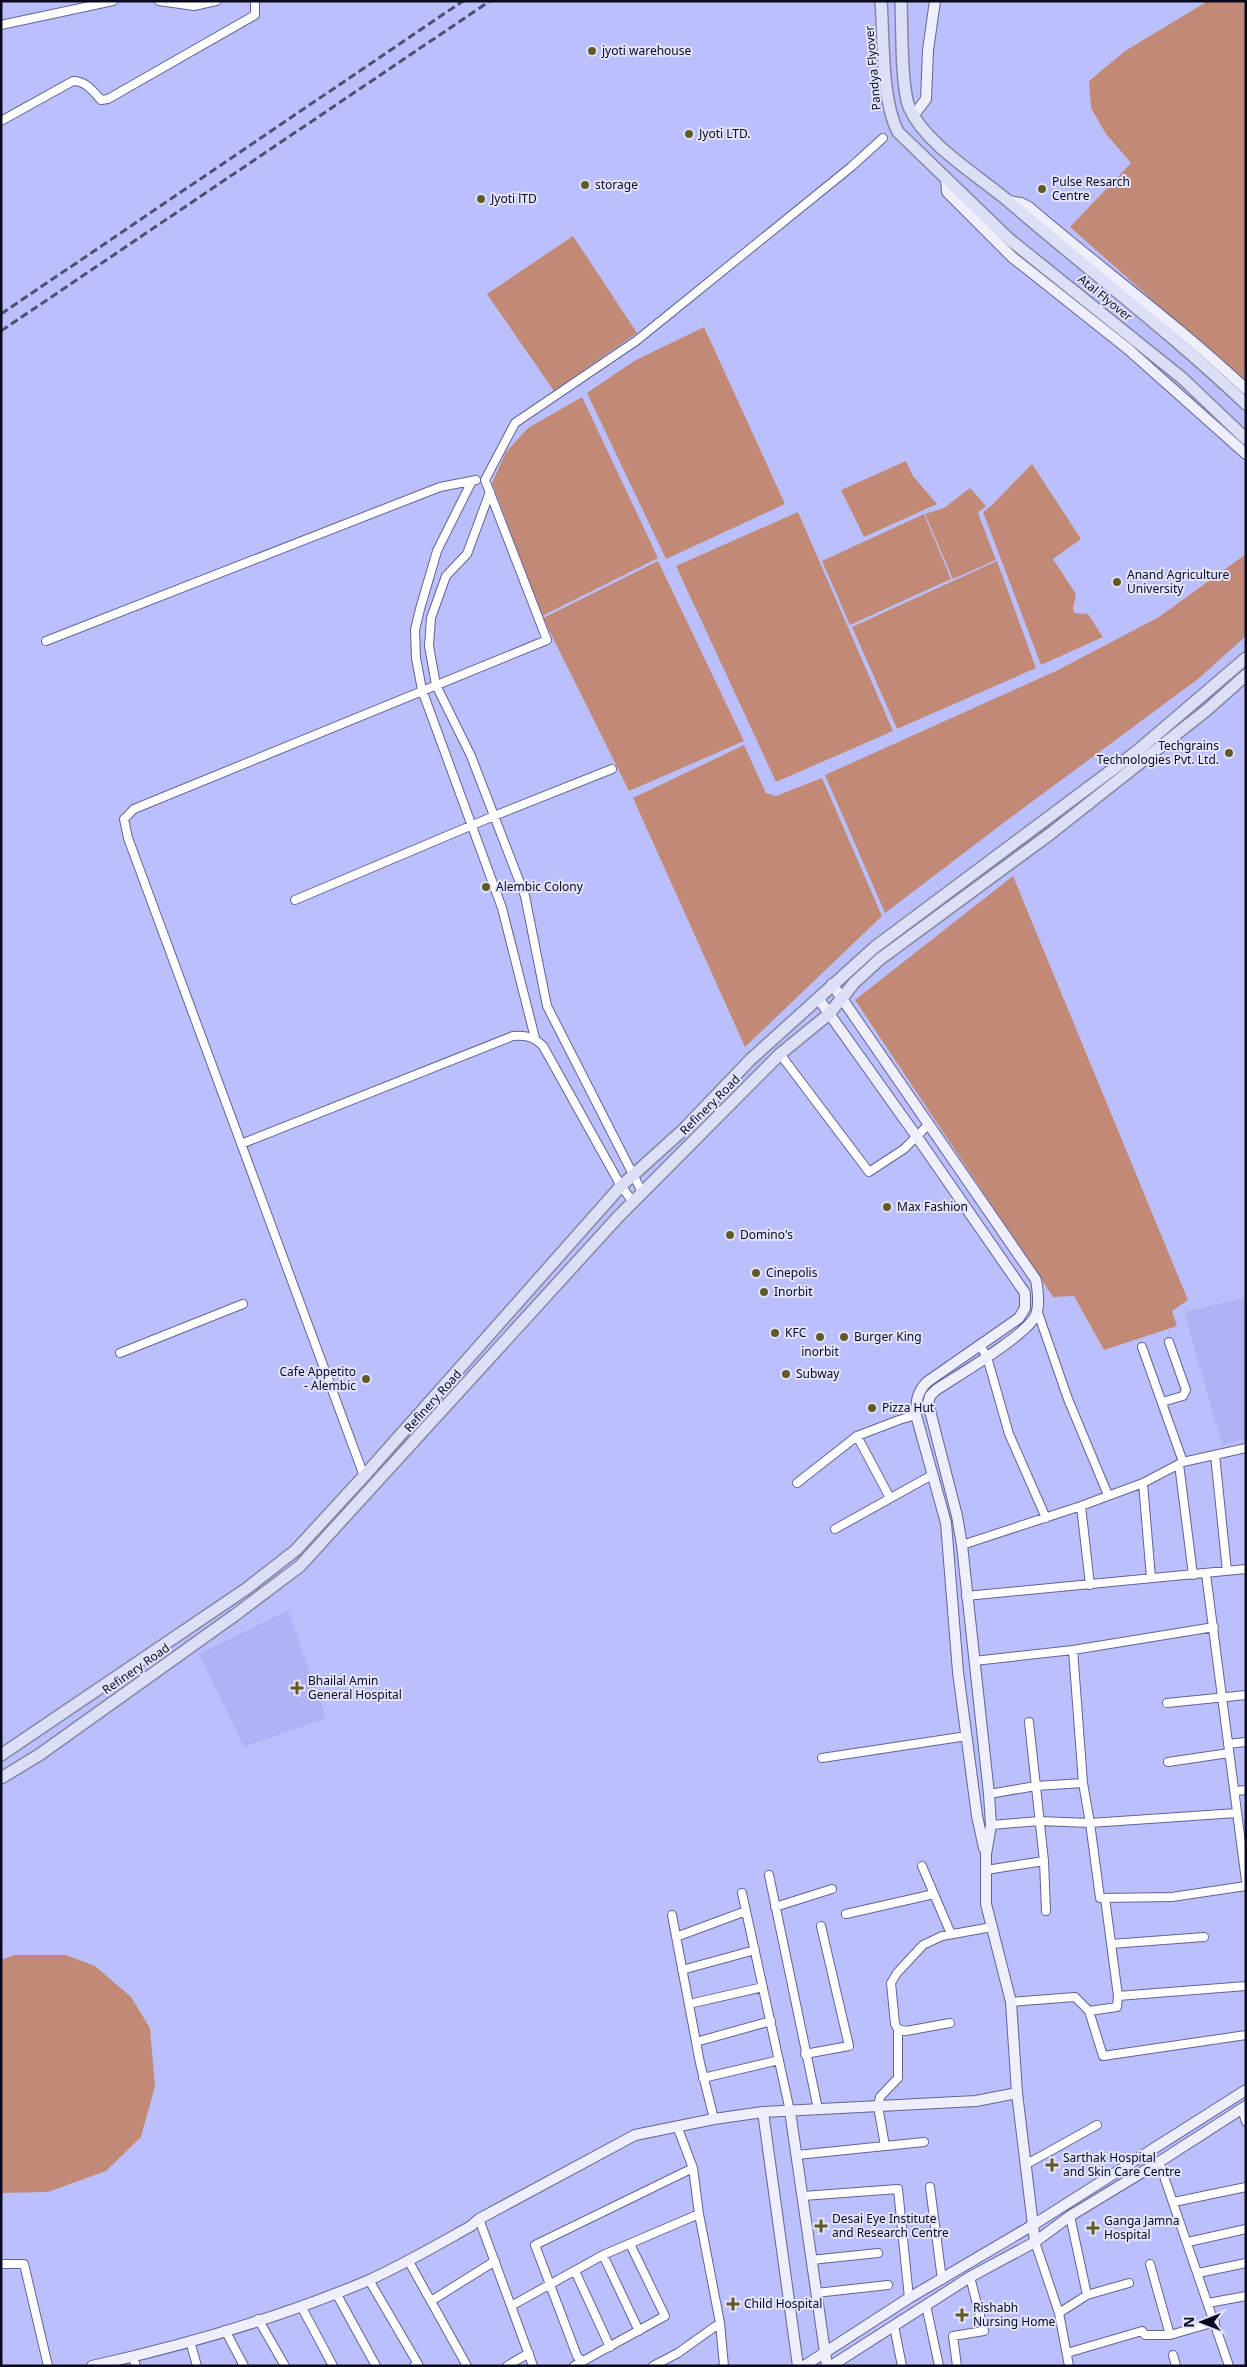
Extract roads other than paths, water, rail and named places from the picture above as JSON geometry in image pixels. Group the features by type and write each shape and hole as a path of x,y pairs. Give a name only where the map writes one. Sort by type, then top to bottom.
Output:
{"main road":[{"name":"Pandya Flyover","path":"881,1 890,118 898,132 946,178"},
{"path":"901,1 906,88 908,105 914,115"},
{"name":"Atal Flyover","path":"914,115 922,127 939,144 1173,339 1246,404"},
{"name":"Atal Flyover","path":"946,178 1009,239 1182,378 1246,439"},
{"path":"1103,784 1136,752 1246,658"},
{"path":"1103,784 1208,709 1244,677 1234,669"},
{"name":"Refinery Road","path":"1,1755 272,1569 306,1540 621,1186 684,1130 750,1060 875,947 1103,784"},
{"name":"Refinery Road","path":"1,1778 39,1755 286,1578 319,1546 642,1192 780,1054 828,1014 880,959 1103,784"},
{"path":"374,1465 383,1476"}],"street":[{"path":"1,25 76,5 113,1"},
{"path":"159,1 194,6 216,1"},
{"path":"1,121 73,81 80,81 92,89 101,100 108,99 255,15 254,1"},
{"path":"914,115 926,98 928,50 935,1"},
{"path":"485,480 515,423 636,341 851,167 883,138"},
{"path":"946,178 948,192 1012,257 1128,349 1246,454"},
{"path":"1008,201 1021,203 1029,207 1082,253 1177,326 1246,389"},
{"path":"46,641 452,483 485,480"},
{"path":"364,1476 128,838 124,819 134,809 546,640 485,480"},
{"path":"472,481 437,551 415,630 416,658 422,690 502,908 535,1038"},
{"path":"490,492 467,554 446,576 431,618 429,646 436,685 471,756 525,896 547,1006 642,1192"},
{"path":"295,900 494,816 612,770"},
{"path":"832,984 843,997 928,1125 1036,1280 1037,1310 1028,1326 987,1357 936,1390 930,1396 928,1403 957,1516 962,1545 966,1596 989,1794 991,1825 986,1854 986,1904 1011,2002 1025,2165 1035,2242 1059,2313 1068,2366"},
{"path":"818,998 1025,1293 1025,1308 1019,1318 922,1387 917,1399 916,1415 948,1538 954,1637 977,1816 986,1854"},
{"path":"241,1144 513,1036 524,1035 535,1038 543,1046 621,1186 633,1202"},
{"path":"780,1054 869,1172 904,1149 928,1125"},
{"path":"120,1353 243,1304"},
{"path":"1037,1310 1068,1399 1108,1495"},
{"path":"1162,1402 1183,1396 1186,1390 1169,1342"},
{"path":"980,1345 987,1357 1009,1434 1046,1518"},
{"path":"1142,1347 1181,1463 1193,1575"},
{"path":"797,1483 857,1436 916,1415"},
{"path":"857,1436 890,1498"},
{"path":"962,1545 1046,1518 1143,1483 1181,1463 1246,1448"},
{"path":"1215,1455 1227,1571"},
{"path":"835,1529 932,1475"},
{"path":"1143,1483 1151,1578"},
{"path":"1081,1506 1090,1585"},
{"path":"966,1596 1246,1569"},
{"path":"1206,1574 1246,1881"},
{"path":"974,1661 1072,1650 1214,1628"},
{"path":"1072,1650 1082,1783 1090,1823 1100,1898 1172,1897 1246,1886"},
{"path":"1167,1703 1246,1695"},
{"path":"1029,1722 1044,1861 1046,1911"},
{"path":"822,1758 967,1736"},
{"path":"1228,1744 1246,1742"},
{"path":"1168,1762 1229,1753"},
{"path":"989,1794 1036,1786 1082,1783"},
{"path":"1235,1792 1246,1790"},
{"path":"991,1825 1039,1821 1090,1823 1238,1813"},
{"path":"986,1870 1044,1861"},
{"path":"922,1866 951,1934"},
{"path":"769,1875 818,2109"},
{"path":"775,1907 832,1889"},
{"path":"742,1893 790,2111 826,2366"},
{"path":"846,1914 934,1894"},
{"path":"1089,2012 1117,2007 1118,1996 1105,1898"},
{"path":"676,1937 746,1911"},
{"path":"672,1916 703,2078 714,2119"},
{"path":"806,2054 849,2046 821,1926"},
{"path":"885,2146 878,2106 880,2097 898,2078 898,2029 895,2024 890,1990 893,1978 923,1946 932,1940 951,1934 992,1927"},
{"path":"1111,1944 1204,1937"},
{"path":"682,1970 755,1950"},
{"path":"1118,1996 1246,1986"},
{"path":"688,2004 763,1987"},
{"path":"1011,2002 1075,1997 1089,2012 1103,2056 1246,2035"},
{"path":"696,2042 771,2021"},
{"path":"898,2029 906,2031 950,2023"},
{"path":"703,2078 779,2060"},
{"path":"804,2366 909,2298 1033,2225 1246,2090"},
{"path":"97,2365 134,2362 190,2341 301,2306 368,2280 471,2226 479,2219 635,2135 714,2119 763,2112 976,2101 1018,2093"},
{"path":"831,2366 970,2277 1035,2242 1070,2216 1244,2107 1246,2122"},
{"path":"763,2112 798,2366"},
{"path":"1025,2165 1097,2124"},
{"path":"677,2126 692,2168 720,2322 724,2366"},
{"path":"797,2155 924,2142"},
{"path":"1159,2162 1229,2366"},
{"path":"630,2244 664,2316 578,2364 577,2356 535,2245 692,2168"},
{"path":"930,2187 942,2280"},
{"path":"1174,2202 1246,2188"},
{"path":"803,2196 898,2189 909,2298"},
{"path":"511,2306 602,2255 699,2214"},
{"path":"1070,2216 1087,2295"},
{"path":"479,2219 533,2366"},
{"path":"1188,2242 1246,2229"},
{"path":"811,2260 878,2253"},
{"path":"602,2255 639,2331"},
{"path":"408,2260 467,2366"},
{"path":"431,2301 495,2261"},
{"path":"1198,2273 1246,2263"},
{"path":"1,2264 24,2264 48,2366"},
{"path":"1150,2264 1170,2335"},
{"path":"574,2271 610,2347"},
{"path":"957,2366 953,2336 984,2331 970,2277"},
{"path":"368,2280 418,2364 414,2366"},
{"path":"1059,2313 1087,2295 1129,2283"},
{"path":"816,2293 888,2284"},
{"path":"336,2293 376,2366"},
{"path":"1208,2304 1246,2296"},
{"path":"926,2305 940,2366"},
{"path":"301,2306 333,2366"},
{"path":"258,2319 285,2366"},
{"path":"653,2366 678,2353 720,2322"},
{"path":"1067,2353 1142,2331 1145,2335 1170,2335 1214,2322"},
{"path":"894,2326 902,2366"},
{"path":"225,2330 244,2366"},
{"path":"190,2341 197,2366"},
{"path":"507,2366 529,2353"},
{"path":"1172,2355 1176,2366"}],"railway":[{"path":"1,314 463,1"},
{"path":"1,331 490,1"}],"place":[{"name":"jyoti warehouse","path":"592,51"},
{"name":"Jyoti LTD.","path":"689,134"},
{"name":"storage","path":"585,185"},
{"name":"Pulse Resarch Centre","path":"1042,189"},
{"name":"Jyoti lTD","path":"481,199"},
{"name":"Anand Agriculture University","path":"1117,582"},
{"name":"Techgrains Technologies Pvt. Ltd.","path":"1229,753"},
{"name":"Alembic Colony","path":"486,887"},
{"name":"Max Fashion","path":"887,1207"},
{"name":"Domino's","path":"730,1235"},
{"name":"Cinepolis","path":"756,1273"},
{"name":"Inorbit","path":"764,1292"},
{"name":"KFC","path":"775,1333"},
{"name":"inorbit","path":"820,1337"},
{"name":"Burger King","path":"844,1337"},
{"name":"Subway","path":"786,1374"},
{"name":"Cafe Appetito - Alembic","path":"366,1379"},
{"name":"Pizza Hut","path":"872,1408"},
{"name":"Bhailal Amin General Hospital","path":"297,1688"},
{"name":"Sarthak Hospital and Skin Care Centre","path":"1052,2165"},
{"name":"Desai Eye Institute and Research Centre","path":"821,2226"},
{"name":"Ganga Jamna Hospital","path":"1093,2228"},
{"name":"Child Hospital","path":"733,2304"},
{"name":"Rishabh Nursing Home","path":"962,2315"}]}
